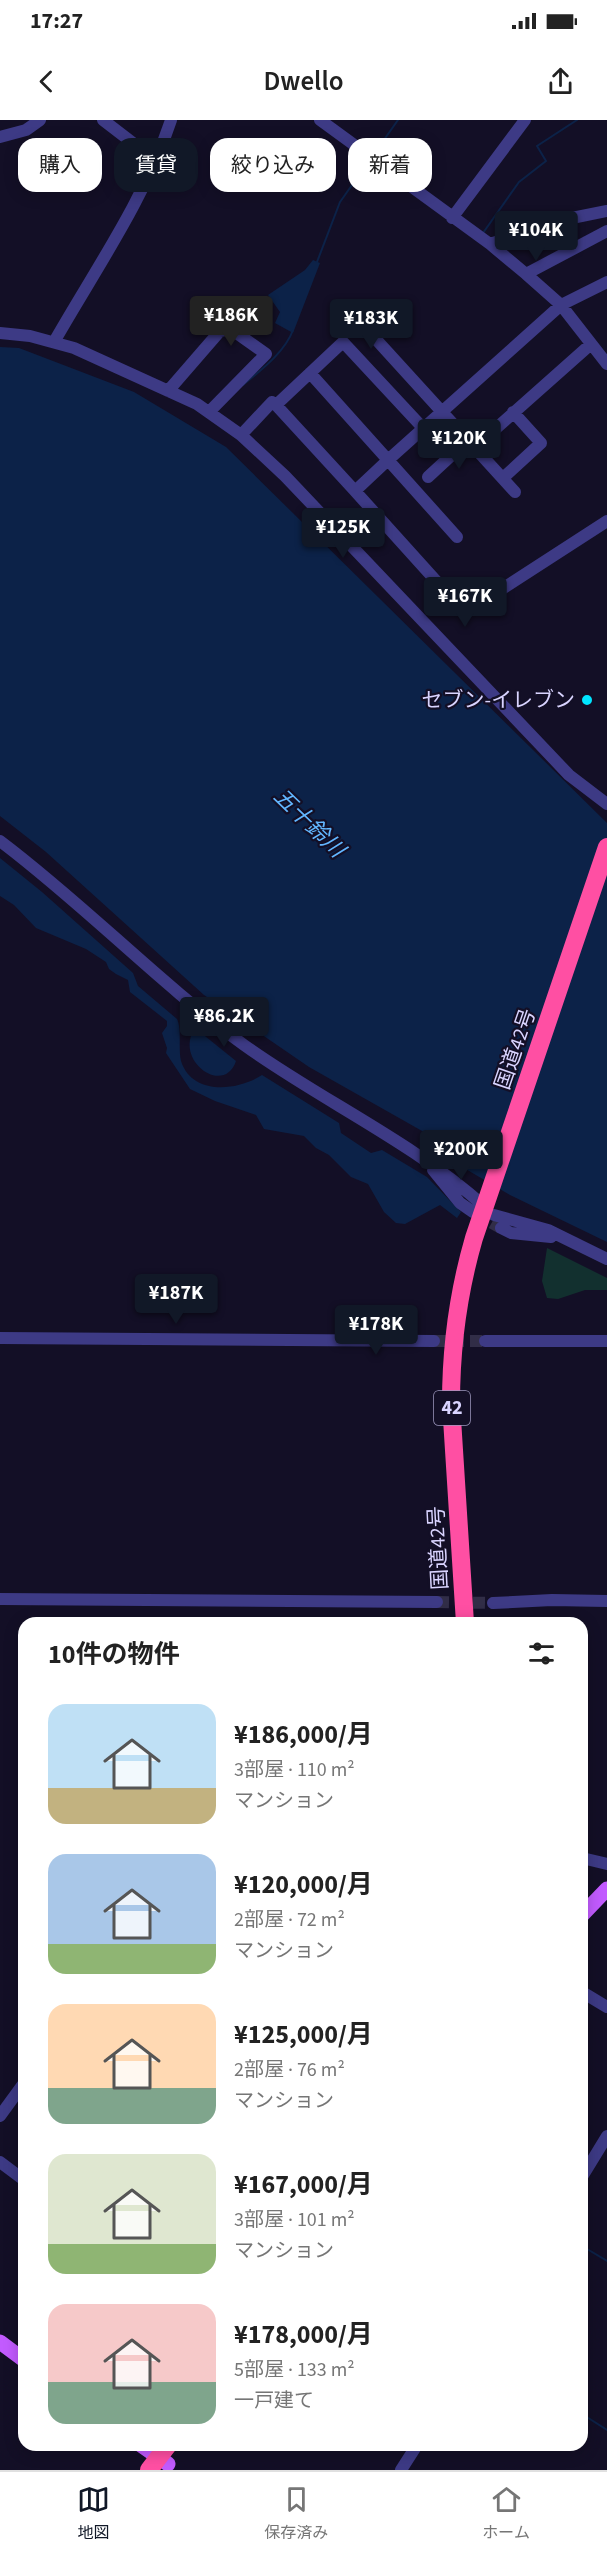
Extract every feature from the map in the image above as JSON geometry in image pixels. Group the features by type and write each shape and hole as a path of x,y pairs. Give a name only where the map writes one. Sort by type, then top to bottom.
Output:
{"highway":[{"name":"国道42号","path":"477,1617 463,1413 463,1370 471,1293 490,1210 607,847"},
{"name":"国道42号","path":"465,1617 451,1371 459,1297 474,1238 490,1210 607,882"},
{"path":"161,2461 174,2451"}],"main road":[{"path":"588,1910 607,1889"},
{"path":"0,2342 18,2356"},
{"path":"148,2451 161,2461"}],"street":[{"path":"0,137 6,138 26,130 40,120"},
{"path":"102,120 126,138"},
{"path":"164,138 171,120"},
{"path":"320,120 371,158 455,214 526,274 561,305 607,364"},
{"path":"455,214 525,120"},
{"path":"54,342 140,192"},
{"path":"490,244 562,220 607,211"},
{"path":"526,274 607,231"},
{"path":"355,491 561,305 607,282"},
{"path":"362,324 515,492"},
{"path":"168,391 220,331 231,328 266,354 209,412"},
{"path":"0,333 54,342 168,391 209,412 241,435 285,476 569,775 607,804"},
{"path":"276,405 343,342 423,429"},
{"path":"428,477 513,412 591,344"},
{"path":"310,372 457,537"},
{"path":"241,435 273,402 465,613 607,520"},
{"path":"503,478 541,442 513,412"},
{"path":"0,841 32,865 204,1015 255,1053 450,1177 490,1210 548,1230 607,1259"},
{"path":"0,1338 434,1341"},
{"path":"485,1341 607,1341"},
{"path":"0,1599 437,1602"},
{"path":"493,1603 552,1600 607,1601"},
{"path":"588,1859 607,1864"},
{"path":"588,1996 607,2007"},
{"path":"0,2116 18,2091"},
{"path":"588,2167 607,2136"},
{"path":"0,2162 18,2176"},
{"path":"401,2470 413,2451"}],"green space":[{"path":"547,1248 607,1278 607,1290 585,1290 558,1299 547,1298 542,1281"}],"water":[{"path":"313,260 320,263 293,333 275,323 280,312 268,295 305,270"},
{"name":"五十鈴川","path":"0,347 19,348 134,392 226,447 607,823 607,1242 510,1195 435,1151 438,1140 309,1067 204,995 46,852 0,816"},
{"path":"0,858 133,973 138,986 177,1019 181,1061 195,1080 205,1085 229,1087 262,1075 339,1123 341,1133 371,1153 382,1150 427,1177 461,1212 457,1218 440,1205 405,1224 396,1223 384,1212 368,1184 351,1177 329,1155 316,1148 304,1136 264,1129 256,1115 215,1101 190,1089 166,1053 167,1048 162,1033 167,1026 167,1021 130,992 128,980 109,969 106,962 86,949 36,928 14,905 0,896"},
{"path":"195,1028 236,1061 230,1071 221,1076 212,1075 195,1062 190,1052 190,1040"}],"waterway":[{"path":"385,138 398,120"},
{"path":"483,233 519,182 546,161 537,146 577,120"},
{"path":"317,262 340,202 348,191"},
{"path":"243,385 278,353 293,330"},
{"path":"588,2250 607,2261"},
{"path":"588,2418 607,2430"}],"tunnel":[{"path":"476,1214 501,1228"},
{"path":"434,1341 485,1341"},
{"path":"437,1602 493,1603"}],"place":[{"name":"セブン-イレブン","path":"587,700"}]}
